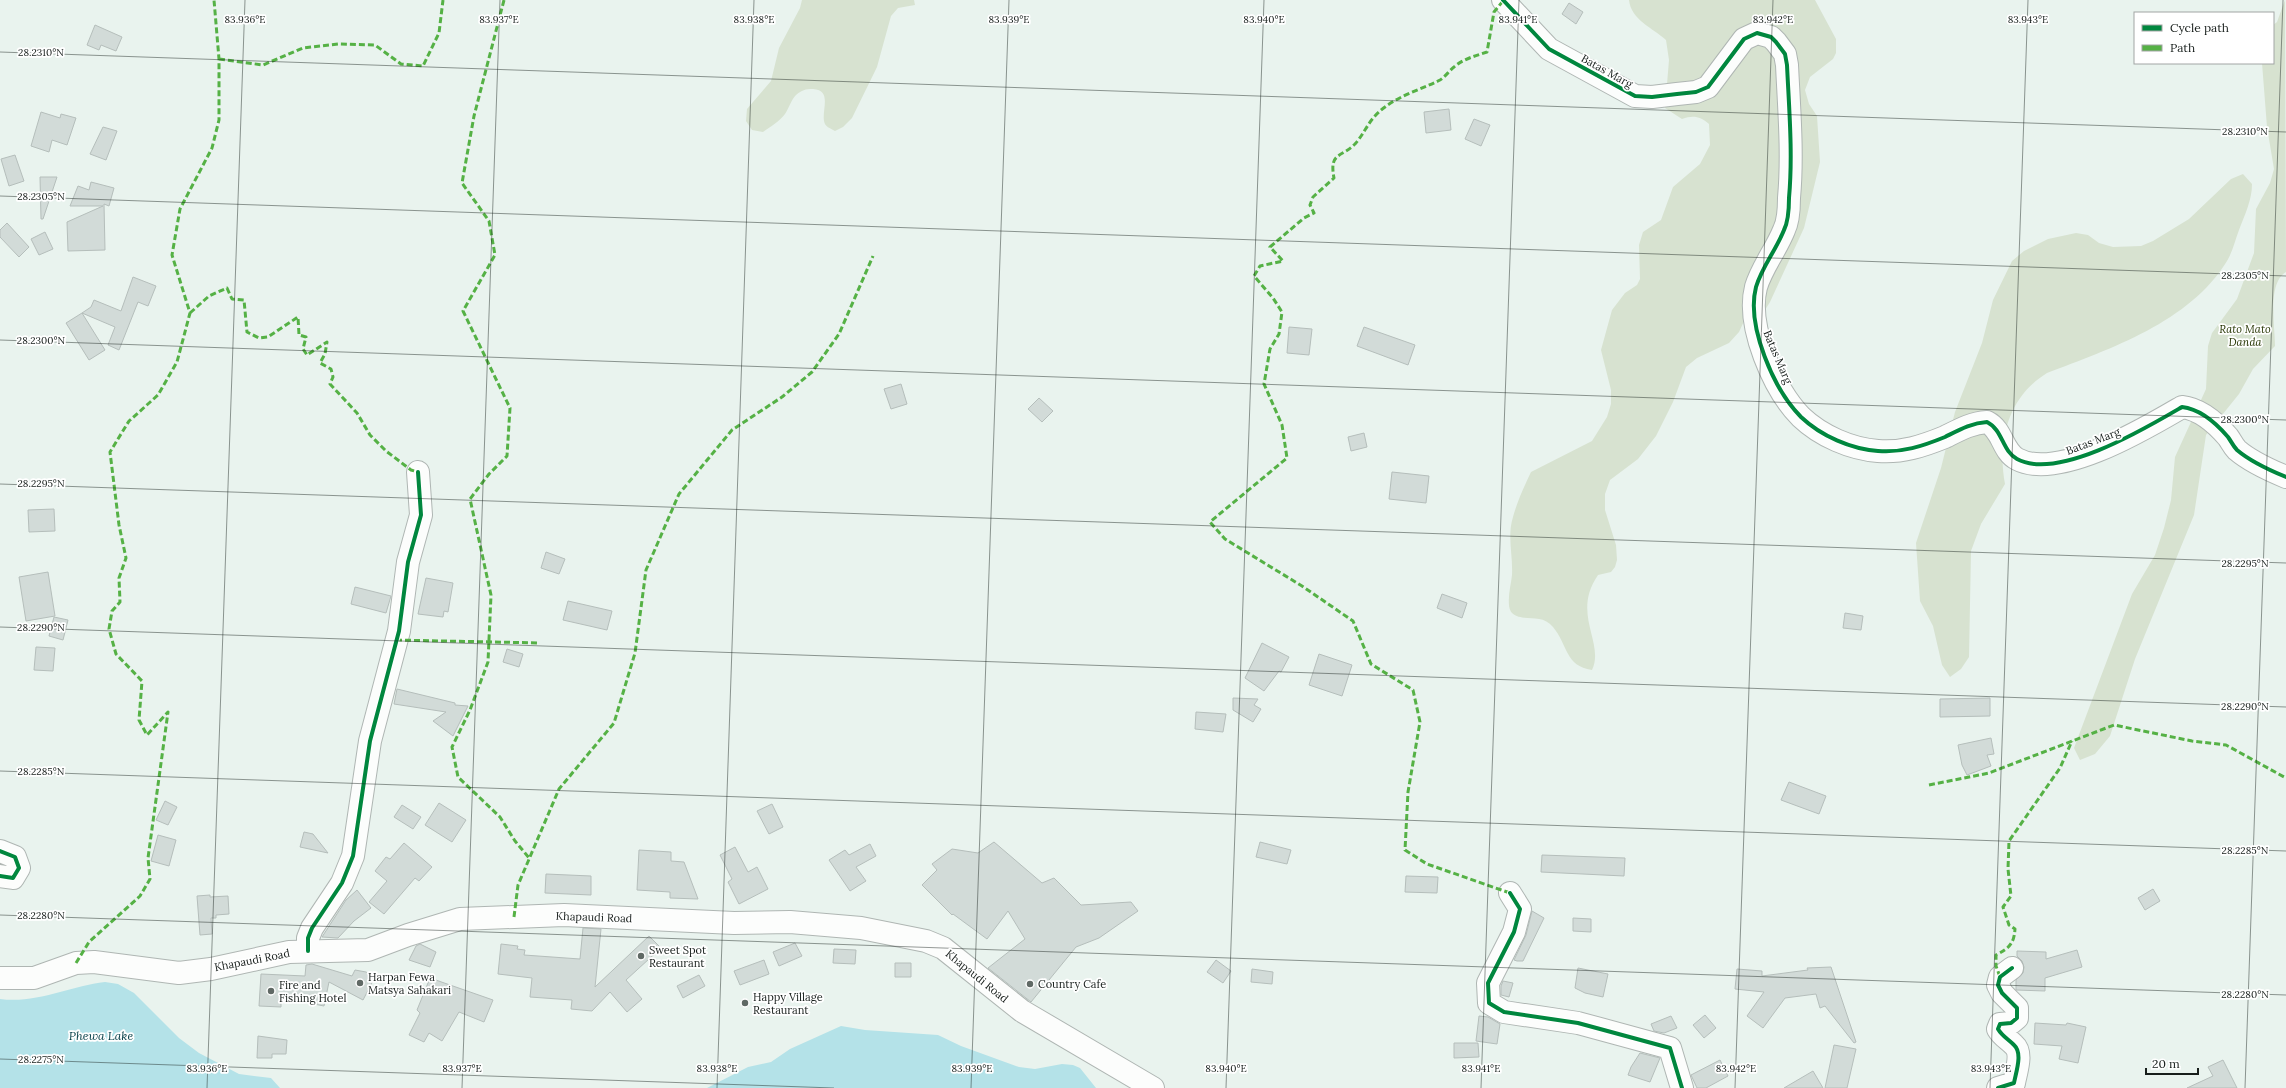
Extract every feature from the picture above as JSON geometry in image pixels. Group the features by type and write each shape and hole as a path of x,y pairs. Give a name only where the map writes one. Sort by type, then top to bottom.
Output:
{"street":[{"name":"Batas Marg","path":"1503,0 1549,49 1635,96 1652,97 1696,92 1708,87 1738,46 1750,35 1764,34 1771,37 1781,48 1785,54 1787,65 1790,197 1785,229 1756,287 1754,321 1760,343 1786,398 1802,417 1824,433 1849,445 1877,451 1899,451 1920,447 1968,425 1987,422 1997,431 2010,455 2019,460 2041,464 2071,460 2104,448 2120,441 2182,407 2194,408 2202,413 2228,437 2236,449 2266,469 2286,476"},
{"path":"308,951 308,938 312,928 342,883 353,856 370,741 399,631 408,562 421,515 418,472"},
{"path":"0,851 15,857 19,868 13,878 0,876"},
{"path":"1510,893 1520,909 1514,932 1488,983 1489,1003 1504,1012 1578,1023 1670,1048 1682,1088"},
{"name":"Khapaudi Road","path":"0,978 34,978 76,963 94,962 180,972 212,969 282,953 368,950 408,935 460,919 564,915 734,923 790,922 861,928 926,940 942,948 1022,1011 1153,1088"},
{"path":"1998,1088 2014,1083 2019,1053 2015,1046 1998,1029 2000,1024 2011,1023 2017,1018 2017,1008 2002,993 1998,985 2000,977 2012,968"}],"green space":[{"path":"802,0 914,0 915,5 898,8 891,16 877,67 852,118 843,127 835,131 825,125 824,96 819,90 810,89 804,90 796,95 785,114 772,126 763,132 752,130 746,121 747,109 771,81 779,48 800,8"},
{"path":"1629,0 1815,0 1836,39 1836,53 1833,59 1810,77 1805,90 1809,104 1817,116 1820,162 1804,228 1770,302 1750,334 1745,319 1739,332 1729,343 1697,358 1686,367 1673,402 1656,436 1638,459 1610,480 1605,494 1605,510 1616,545 1617,560 1615,567 1611,572 1598,575 1591,589 1588,602 1588,615 1595,649 1595,660 1592,670 1583,668 1572,659 1558,634 1548,623 1543,620 1516,616 1512,613 1509,607 1509,593 1512,575 1510,531 1523,489 1531,472 1592,441 1607,417 1611,404 1611,390 1601,350 1612,310 1625,293 1637,285 1640,279 1639,245 1643,232 1661,220 1673,187 1700,164 1710,145 1709,124 1703,119 1690,117 1682,119 1665,108 1669,60 1666,40 1638,18 1631,7"},
{"name":"Rato Mato Danda","path":"2285,0 2286,272 2276,285 2274,295 2273,317 2275,346 2253,369 2239,394 2206,435 2194,515 2135,659 2110,736 2095,754 2080,760 2074,748 2132,594 2155,555 2164,528 2171,500 2175,457 2206,389 2208,346 2212,333 2237,299 2254,253 2256,209 2270,183 2274,169 2267,127 2262,64 2274,64 2274,24 2277,22"},
{"path":"2243,174 2252,184 2252,190 2246,213 2227,261 2211,282 2192,301 2147,331 2096,354 2047,373 2023,394 2014,407 2004,436 2003,468 2005,484 1981,524 1971,551 1969,657 1961,669 1950,677 1942,665 1933,626 1920,601 1916,543 1941,468 1955,412 1982,343 1993,300 2012,261 2024,251 2048,239 2076,233 2088,235 2099,243 2113,247 2141,246 2153,241 2189,219 2231,179"}],"water":[{"name":"Phewa Lake","path":"105,982 118,984 134,993 179,1038 199,1053 239,1074 271,1078 280,1088 0,1088 0,999 13,1000 40,997"},
{"path":"841,1026 865,1030 938,1035 961,1046 1019,1067 1035,1069 1062,1064 1073,1065 1080,1068 1096,1088 707,1088 748,1067 771,1062 790,1049"}],"building":[{"path":"1569,3 1583,12 1576,24 1562,14"},
{"path":"95,25 122,37 116,51 101,45 99,50 87,45"},
{"path":"1449,109 1451,130 1426,133 1424,112"},
{"path":"41,112 60,118 61,114 76,118 67,145 52,140 49,152 31,146"},
{"path":"1474,119 1490,125 1481,146 1465,139"},
{"path":"103,127 117,131 106,160 90,154"},
{"path":"15,155 24,181 9,186 1,159"},
{"path":"40,177 57,177 43,219 41,219"},
{"path":"91,182 114,188 109,206 104,204 105,250 68,251 67,222 103,206 70,206 78,186 89,190"},
{"path":"7,223 29,247 19,257 0,237 0,230"},
{"path":"45,232 53,249 39,255 31,239"},
{"path":"133,277 156,286 148,306 138,302 119,350 108,345 115,327 82,313 91,307 94,300 121,311"},
{"path":"82,313 105,350 89,360 66,323"},
{"path":"1289,327 1312,329 1309,355 1287,353"},
{"path":"1364,327 1415,345 1408,365 1357,346"},
{"path":"901,384 907,404 891,409 884,389"},
{"path":"1039,398 1053,411 1042,422 1028,409"},
{"path":"1364,433 1367,447 1351,451 1348,437"},
{"path":"1392,472 1429,476 1426,503 1389,499"},
{"path":"54,509 55,531 29,532 28,510"},
{"path":"546,552 565,559 559,574 541,568"},
{"path":"48,572 55,616 26,621 19,577"},
{"path":"426,578 453,583 448,612 444,611 443,617 418,614"},
{"path":"355,587 391,596 386,613 351,604"},
{"path":"1442,594 1467,603 1462,618 1437,608"},
{"path":"568,601 612,611 607,630 563,620"},
{"path":"1845,613 1863,616 1861,630 1843,628"},
{"path":"54,617 68,620 63,640 49,636"},
{"path":"1262,643 1289,657 1281,672 1279,671 1264,691 1245,678"},
{"path":"36,647 55,648 53,671 34,670"},
{"path":"507,649 523,654 519,667 503,662"},
{"path":"1319,654 1352,665 1342,696 1309,685"},
{"path":"397,689 455,703 455,705 468,706 453,736 433,721 446,712 394,704"},
{"path":"1233,698 1258,699 1254,705 1261,709 1253,722 1233,710"},
{"path":"1990,698 1990,716 1940,717 1940,699"},
{"path":"1196,712 1226,714 1223,732 1195,729"},
{"path":"1991,738 1994,754 1987,755 1991,766 1967,775 1962,765 1958,745"},
{"path":"1789,782 1826,796 1819,814 1781,800"},
{"path":"165,801 177,807 168,825 156,820"},
{"path":"439,803 466,820 452,842 425,825"},
{"path":"772,804 783,827 769,834 757,811"},
{"path":"402,805 421,817 413,829 394,817"},
{"path":"304,832 313,834 328,853 300,847"},
{"path":"158,835 176,840 169,866 151,861"},
{"path":"994,842 1042,883 1054,878 1081,905 1131,902 1138,911 1099,938 1076,947 1031,1002 988,968 1025,939 1008,911 987,939 953,914 952,915 922,885 937,870 932,864 952,849 978,853"},
{"path":"1260,842 1291,850 1287,864 1256,857"},
{"path":"404,843 432,867 419,881 415,878 384,914 369,902 387,881 375,871 386,857 390,859"},
{"path":"870,844 876,856 856,867 866,881 850,891 829,860 845,850 849,855"},
{"path":"735,847 748,872 757,867 768,889 739,904 728,882 732,879 720,855"},
{"path":"639,850 671,852 671,861 684,862 698,899 670,898 670,892 637,890"},
{"path":"1542,855 1625,858 1624,876 1541,872"},
{"path":"546,874 591,876 591,895 545,893"},
{"path":"1406,876 1438,877 1437,893 1405,892"},
{"path":"2153,889 2160,901 2145,910 2138,898"},
{"path":"357,890 371,908 354,921 338,938 322,937 346,900"},
{"path":"210,895 210,897 228,896 229,914 216,915 216,918 211,918 212,934 200,935 197,896"},
{"path":"1532,911 1544,918 1523,961 1514,960 1526,935"},
{"path":"1573,918 1591,919 1591,932 1573,931"},
{"path":"583,928 601,929 595,987 649,936 661,948 626,980 642,999 627,1012 610,992 592,1011 571,1009 572,1000 530,997 532,978 498,974 501,944 518,946 517,949 525,950 524,955 580,959"},
{"path":"795,943 802,956 779,966 773,952"},
{"path":"420,944 436,952 430,967 409,960 416,946"},
{"path":"834,949 856,950 855,964 833,963"},
{"path":"2077,950 2082,967 2045,978 2045,991 2016,990 2016,980 2023,973 2024,967 2022,961 2017,956 2017,951 2046,952 2046,959"},
{"path":"764,960 769,974 740,985 734,971"},
{"path":"1216,960 1231,971 1223,983 1207,972"},
{"path":"895,963 911,963 911,977 895,977"},
{"path":"312,964 352,976 355,970 366,972 375,977 363,1000 329,982 324,1006 309,1003 310,999 281,997 281,1007 259,1006 261,974 305,976 306,965"},
{"path":"1831,967 1856,1042 1854,1043 1825,1006 1820,1008 1816,994 1785,998 1763,1028 1747,1016 1764,992 1735,989 1737,969 1762,971 1762,976 1808,970 1807,968"},
{"path":"1578,968 1608,974 1603,997 1585,993 1575,988"},
{"path":"1252,969 1273,972 1272,984 1251,982"},
{"path":"699,975 705,986 683,998 677,986"},
{"path":"430,978 493,1000 484,1022 459,1012 442,1041 429,1033 424,1042 409,1035 420,1013 417,1010"},
{"path":"1503,981 1513,983 1509,997 1501,995 1501,986"},
{"path":"1705,1015 1716,1028 1704,1038 1693,1025"},
{"path":"1479,1016 1488,1017 1500,1024 1497,1044 1476,1041"},
{"path":"1671,1016 1677,1028 1664,1033 1654,1031 1651,1024"},
{"path":"2035,1023 2066,1025 2067,1023 2086,1027 2078,1063 2059,1059 2062,1046 2034,1044"},
{"path":"258,1036 287,1040 286,1054 272,1054 272,1058 257,1058"},
{"path":"1454,1043 1478,1043 1479,1057 1454,1058"},
{"path":"1834,1045 1856,1049 1847,1088 1825,1088"},
{"path":"1640,1053 1660,1058 1650,1082 1628,1075"},
{"path":"1720,1060 1728,1076 1706,1088 1697,1088 1691,1075"},
{"path":"2223,1060 2237,1088 2187,1088 2213,1076 2208,1067"},
{"path":"1813,1071 1823,1088 1784,1088"}],"marked path":[{"path":"76,963 89,942 140,896 150,879 148,858 168,712 147,735 139,720 142,681 116,654 109,629 112,611 120,602 119,578 126,558 119,525 110,452 129,421 158,395 177,362 190,313 172,255 180,209 212,148 219,120 219,59 214,0"},
{"path":"219,59 263,65 303,48 338,44 375,45 401,64 423,66 439,33 443,0"},
{"path":"504,0 474,116 462,183 489,221 495,255 463,311 510,408 507,456 489,474 470,499 491,595 488,662 470,710 452,747 458,777 500,817 515,841 530,859"},
{"path":"1503,1 1494,12 1487,52 1461,62 1440,80 1397,99 1381,110 1374,117 1355,144 1337,156 1333,164 1334,178 1313,197 1310,205 1314,213 1304,218 1270,247 1283,261 1260,266 1254,276 1273,298 1282,312 1279,334 1270,349 1264,384 1282,425 1287,458 1210,522 1225,539 1302,586 1353,621 1371,664 1413,690 1420,722 1408,792 1405,850 1427,864 1510,893"},
{"path":"514,917 518,885 559,789 614,723 635,653 646,570 679,494 732,430 782,397 812,372 839,334 873,256"},
{"path":"190,313 209,296 227,288 232,299 244,300 247,332 259,338 268,337 298,317 299,335 306,337 303,349 307,355 327,342 325,354 320,363 331,369 333,377 330,384 357,413 370,435 386,451 411,470 418,472"},
{"path":"396,640 540,643"},
{"path":"1929,785 1989,773 2114,725 2192,741 2226,745 2286,778"},
{"path":"2000,977 1996,966 1996,955 2010,945 2015,929 2009,925 2003,907 2011,896 2008,869 2009,841 2060,768 2072,741"}],"cycle path":[{"path":"1503,0 1549,49 1635,96 1652,97 1696,92 1708,87 1744,39 1757,33 1771,37 1785,54 1787,65 1791,148 1788,214 1784,230 1762,272 1756,287 1754,303 1755,320 1765,356 1781,391 1801,417 1827,436 1857,448 1878,451 1896,451 1920,446 1945,437 1970,425 1987,422 1996,430 2008,451 2017,459 2034,464 2055,463 2078,458 2101,449 2147,427 2182,407 2189,408 2213,422 2228,437 2234,447 2248,458 2267,469 2286,477"},
{"path":"308,951 308,938 312,928 342,883 353,856 370,741 399,631 408,562 421,515 418,472"},
{"path":"0,851 15,857 19,868 13,878 0,876"},
{"path":"1510,893 1520,909 1514,932 1488,983 1489,1003 1504,1012 1578,1023 1670,1048 1682,1088"},
{"path":"1998,1088 2014,1083 2018,1063 2017,1048 2001,1034 1998,1029 2000,1024 2011,1023 2017,1018 2017,1008 2002,993 1998,985 2000,977 2012,968"}],"place":[{"name":"Sweet Spot Restaurant","path":"641,956"},
{"name":"Harpan Fewa Matsya Sahakari","path":"360,983"},
{"name":"Country Cafe","path":"1030,984"},
{"name":"Fire and Fishing Hotel","path":"271,991"},
{"name":"Happy Village Restaurant","path":"745,1003"}]}
